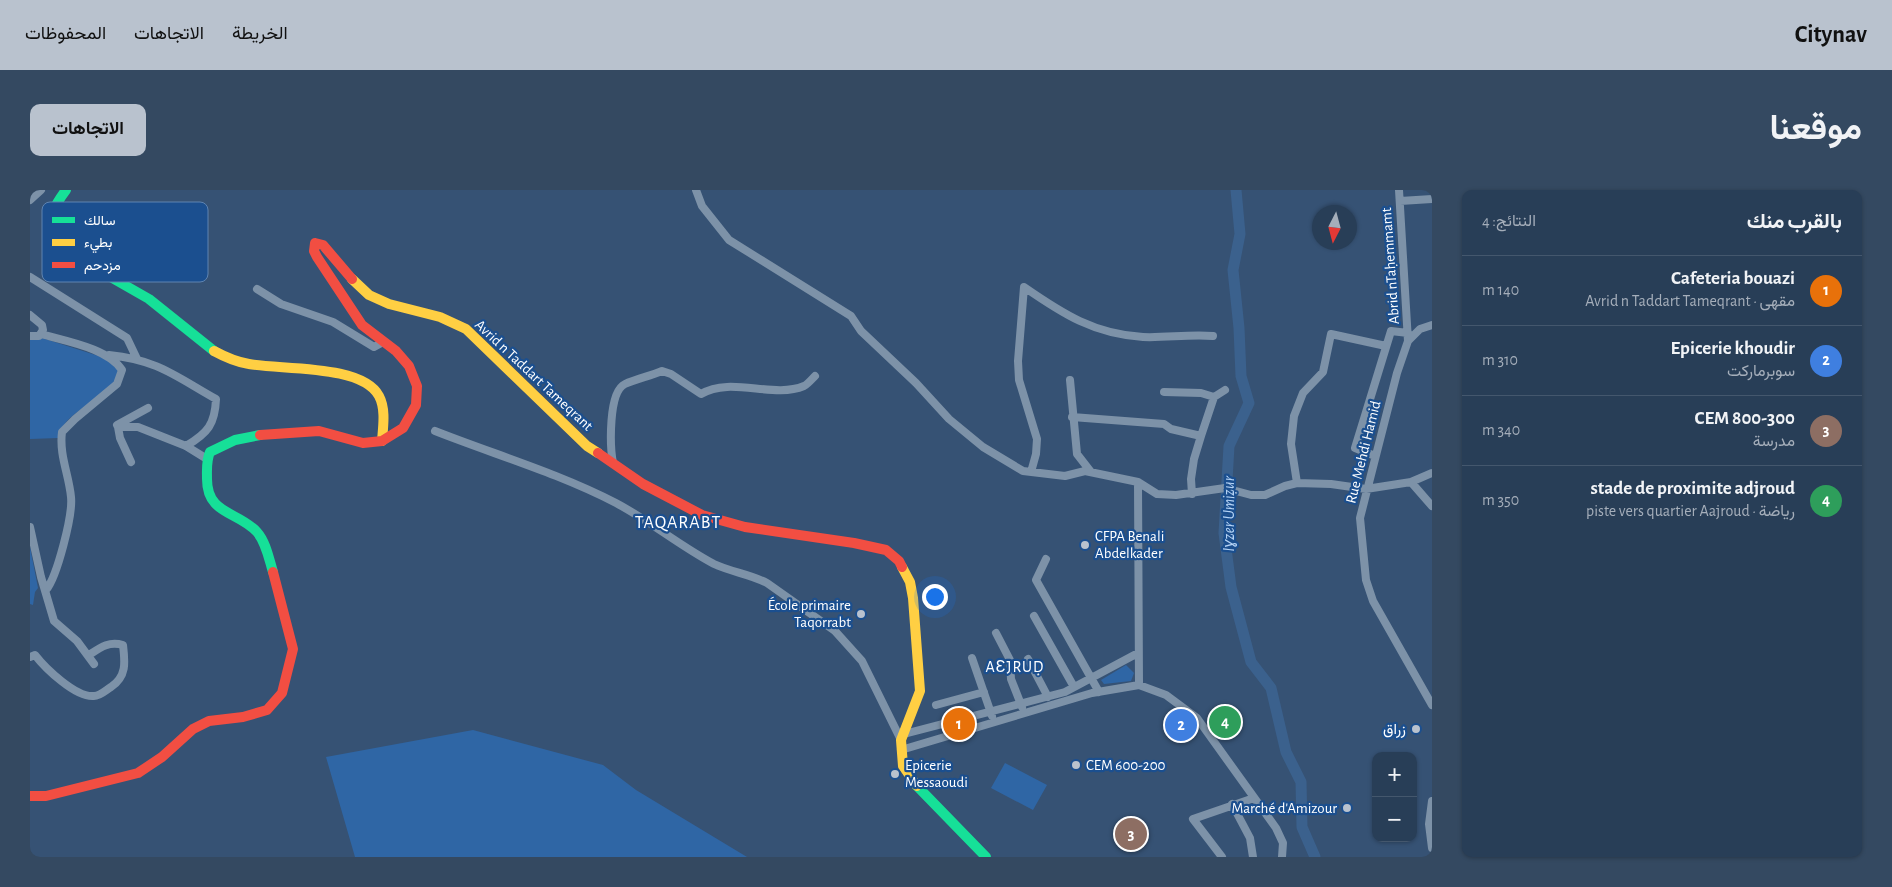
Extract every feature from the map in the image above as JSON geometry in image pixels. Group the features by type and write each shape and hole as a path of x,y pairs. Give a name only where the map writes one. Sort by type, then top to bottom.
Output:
{"main road":[{"path":"58,202 66,190"},
{"name":"Avrid n Taddart Tameqrant","path":"382,441 403,428 416,405 417,386 409,366 362,326 349,309 317,257 314,251 315,243 323,245 348,275 370,295 390,304 440,317 466,329 587,446 643,484 702,515 745,527 854,542 886,550 899,561 910,582 913,598 920,691 902,742"},
{"path":"30,796 46,796 138,773 162,757 193,729 209,720 242,717 267,710 282,693 290,668 293,649 267,551 257,532 221,509 211,500 207,487 207,460 210,452 235,440 265,434 319,431 362,443 382,441 381,401 376,390 361,381 337,373 250,365 233,361 207,347 188,329 148,299 119,282"},
{"path":"902,742 903,766 916,786 986,857"}],"street":[{"path":"30,200 41,190"},
{"path":"696,190 702,206 729,240 852,316 861,331 958,427 1002,460 1024,471 1065,476 1085,471 1091,472 1138,482 1157,494 1192,494 1225,488 1251,495 1265,495 1297,483 1366,488 1411,482 1432,473"},
{"name":"Abrid nTaḥemmamt","path":"1399,190 1408,337"},
{"path":"1400,201 1432,199"},
{"path":"30,277 127,338 137,359"},
{"path":"1031,472 1036,454 1037,439 1019,380 1018,361 1024,287 1070,318 1086,326 1144,337 1194,334 1213,336"},
{"path":"257,289 281,304 333,322 374,346 383,342"},
{"path":"30,315 42,325 41,334"},
{"path":"1375,456 1355,448 1391,332 1408,337 1420,329 1432,325"},
{"path":"30,336 39,336 41,334 107,355 137,359 158,365 216,398 215,416 204,435 186,446"},
{"path":"1297,483 1290,444 1294,416 1303,393 1323,372 1331,334 1386,346"},
{"name":"Rue Mehdi Hamid","path":"1408,337 1366,488 1360,518 1366,580 1373,601 1432,705"},
{"path":"46,590 59,559 72,500 62,455 62,432 118,384 122,370 107,355"},
{"path":"613,463 610,447 610,424 617,391 623,385 662,370 701,394 712,387 779,390 804,386 816,376"},
{"path":"1070,380 1077,454 1091,472"},
{"path":"1164,392 1201,393 1214,396 1225,390"},
{"path":"1192,494 1191,480 1194,459 1214,396"},
{"path":"131,462 120,438 117,425 148,408"},
{"path":"1072,417 1164,424 1171,429 1201,436"},
{"path":"118,427 138,426 186,446 207,460"},
{"path":"435,431 532,466 577,485 650,522 712,563 734,573 755,577 767,583 835,632 862,661 902,742"},
{"path":"1138,482 1139,685"},
{"path":"1411,482 1432,506"},
{"path":"30,527 54,621 71,635 89,655 94,664"},
{"path":"1046,560 1036,580 1099,692"},
{"path":"1034,616 1074,687"},
{"path":"996,633 1010,660 1011,679 1025,713"},
{"path":"30,657 35,655 48,672 67,684 88,696 97,696 115,684 126,668 123,645 114,642 103,646 89,655"},
{"path":"902,742 991,712 1048,697 1074,687 1138,653"},
{"path":"972,658 995,722"},
{"path":"1028,659 1048,697"},
{"path":"902,742 995,722 1099,692 1139,685 1166,695 1197,718 1276,828 1283,843 1282,857"},
{"path":"936,705 984,692"},
{"path":"1222,857 1193,819 1254,798"},
{"path":"1432,800 1428,824 1432,848"},
{"path":"1232,804 1250,838 1253,857"}],"shaded area":[{"path":"42,338 105,358 118,370 115,381 108,389 74,414 61,429 58,438 30,439 30,340"},
{"path":"30,547 38,588 35,592 33,605 30,604"},
{"path":"1126,665 1134,673 1131,681 1104,684 1101,680"},
{"path":"473,730 603,765 636,790 747,857 355,857 326,757"},
{"path":"1005,763 1047,785 1033,810 991,788"}],"waterway":[{"name":"Iɣzer Umiẓur","path":"1236,190 1240,234 1233,270 1239,328 1241,376 1249,403 1229,446 1224,533 1231,587 1251,662 1271,688 1286,752 1301,782 1302,827 1315,857"}],"traffic: fast":[{"path":"58,202 66,190"},
{"path":"119,282 149,299 214,351"},
{"path":"260,435 235,440 210,452 207,462 208,491 212,500 218,506 257,532 263,541 273,572"},
{"path":"917,786 986,857"}],"traffic: slow":[{"path":"352,279 369,295 389,304 440,317 466,329 587,446 598,453"},
{"path":"214,351 244,363 320,370 356,378 370,386 379,396 384,418 382,441"},
{"path":"902,567 910,582 913,598 920,691 901,740 903,766 917,786"}],"traffic: jam":[{"path":"260,435 319,431 363,443 382,441 403,428 416,405 417,386 409,366 396,351 362,325 317,257 314,251 315,243 323,245 352,279"},
{"path":"598,453 643,484 702,515 745,527 854,543 886,550 899,561 902,567"},
{"path":"30,796 46,796 138,773 162,757 193,729 209,721 243,717 267,710 282,693 293,649 273,572"}],"place":[{"name":"CFPA Benali Abdelkader","path":"1085,545"},
{"name":"École primaire Taqorrabt","path":"861,614"},
{"name":"stade de proximite adjroud","path":"1225,722"},
{"name":"Cafeteria bouazi","path":"959,724"},
{"name":"Epicerie khoudir","path":"1181,725"},
{"name":"زراق","path":"1416,729"},
{"name":"CEM 600-200","path":"1076,765"},
{"name":"Epicerie Messaoudi","path":"895,774"},
{"name":"Marché d'Amizour","path":"1347,808"},
{"name":"CEM 800-300","path":"1131,834"}],"district":[{"name":"TAQARABT","path":"678,522"},
{"name":"AƐJRUḌ","path":"1015,666"}]}
